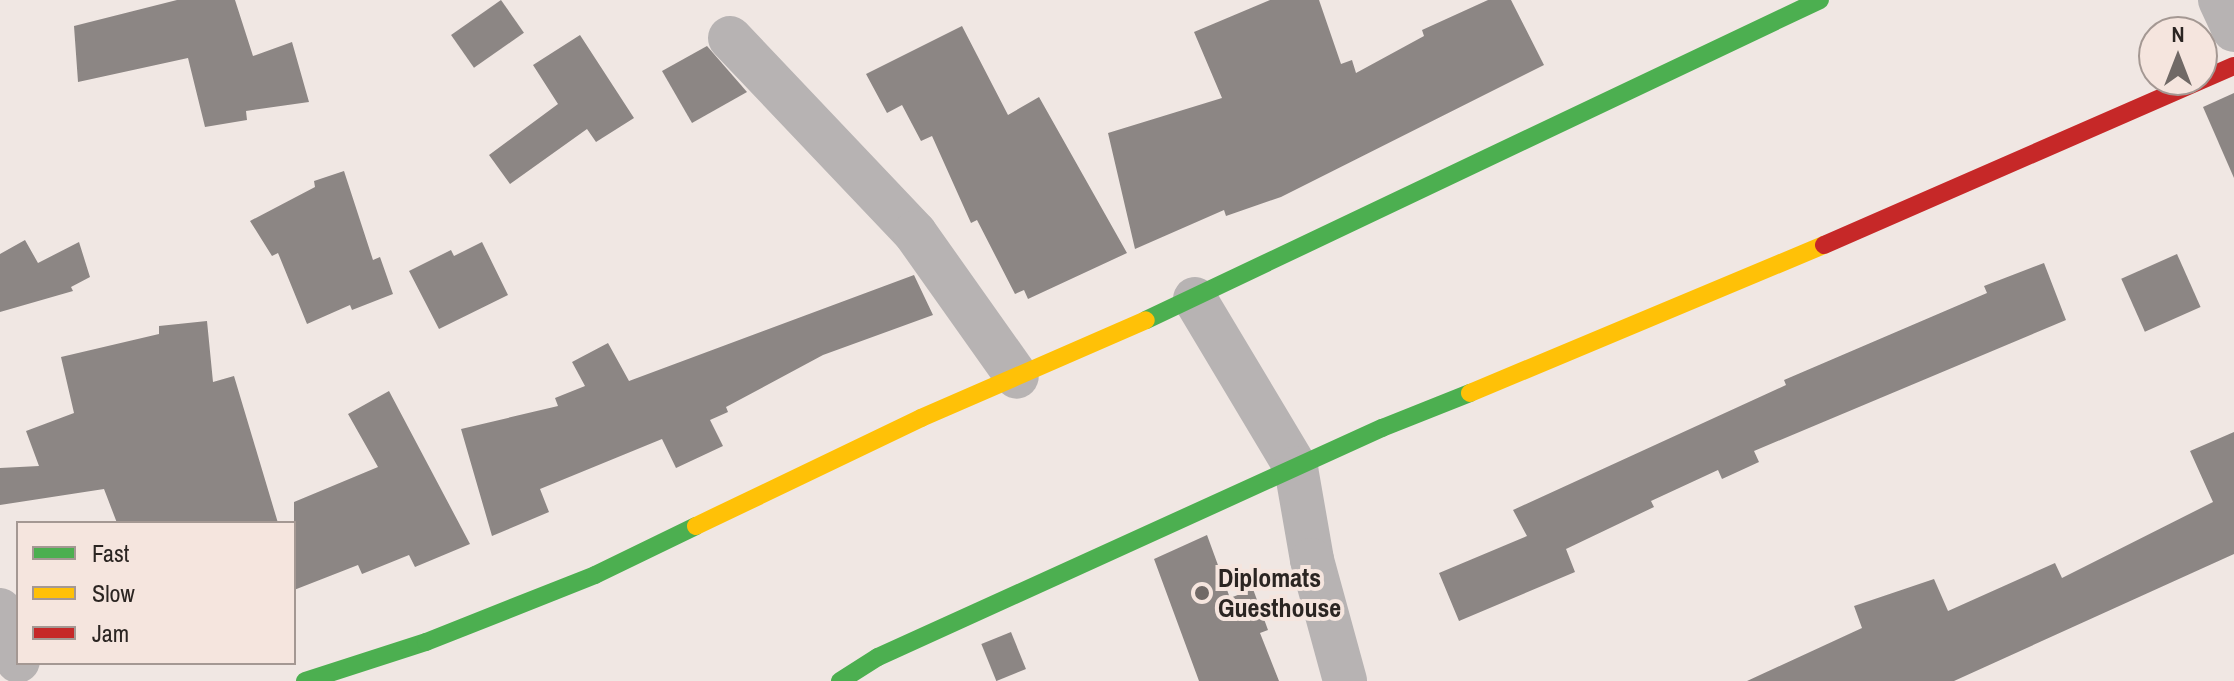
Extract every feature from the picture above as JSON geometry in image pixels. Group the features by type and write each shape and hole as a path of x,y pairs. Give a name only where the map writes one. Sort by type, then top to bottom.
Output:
{"street":[{"path":"2220,0 2234,30"},
{"path":"305,681 426,642 595,575 921,418 1195,299 1808,2"},
{"path":"730,38 915,233 1017,377"},
{"path":"840,681 878,657 1382,428 1619,335 2234,66"},
{"path":"1195,299 1296,468 1312,560 1345,681"},
{"path":"0,610 16,656"}],"building":[{"path":"177,0 235,0 253,56 292,42 309,102 246,111 247,120 205,127 188,58 78,82 74,26"},
{"path":"501,0 524,33 474,68 451,35"},
{"path":"1270,0 1319,0 1341,64 1352,60 1356,73 1424,36 1422,30 1488,0 1511,0 1544,65 1281,197 1226,216 1224,210 1135,249 1108,133 1222,98 1194,32"},
{"path":"962,26 1008,115 1039,97 1127,253 1028,299 1024,290 1015,294 977,220 971,223 932,136 921,141 902,105 887,113 866,74"},
{"path":"580,35 634,118 596,142 587,129 510,184 489,155 558,104 533,65"},
{"path":"707,46 747,92 692,123 662,71"},
{"path":"2234,93 2234,178 2203,107"},
{"path":"344,171 373,260 380,257 393,294 352,310 350,305 307,324 278,253 272,256 250,221 315,187 314,181"},
{"path":"25,240 38,263 79,242 90,277 71,287 73,291 0,312 0,254"},
{"path":"482,242 508,295 439,329 409,271 451,250 454,256"},
{"path":"2177,254 2201,307 2145,332 2121,279"},
{"path":"2044,263 2066,320 1754,451 1759,462 1722,479 1718,470 1651,501 1654,507 1566,549 1575,572 1459,621 1439,573 1527,536 1513,510 1786,385 1784,380 1987,293 1984,286"},
{"path":"914,275 933,315 823,355 726,407 728,412 710,420 723,446 676,468 662,439 540,489 549,512 492,536 461,429 558,406 555,398 585,386 572,362 608,343 629,381"},
{"path":"207,321 213,382 234,376 277,521 116,521 104,489 0,505 0,468 39,466 26,431 74,413 61,357 159,334 159,326"},
{"path":"389,391 470,544 415,567 409,555 362,574 358,565 296,589 294,502 378,467 348,414"},
{"path":"2234,432 2234,554 1954,681 1747,681 1862,628 1854,606 1934,579 1948,611 2055,563 2062,578 2213,502 2190,451"},
{"path":"1207,535 1230,598 1253,589 1268,630 1260,633 1279,681 1199,681 1154,559"},
{"path":"1011,632 1026,669 996,681 981,644"}],"traffic: fast":[{"path":"1146,320 1820,0"},
{"path":"840,681 878,657 1382,428 1470,393"},
{"path":"305,681 426,642 595,575 696,526"}],"traffic: slow":[{"path":"1470,393 1824,245"},
{"path":"696,526 921,418 1146,320"}],"traffic: jam":[{"path":"1824,245 2234,66"}],"place":[{"name":"Diplomats Guesthouse","path":"1202,593"}]}
